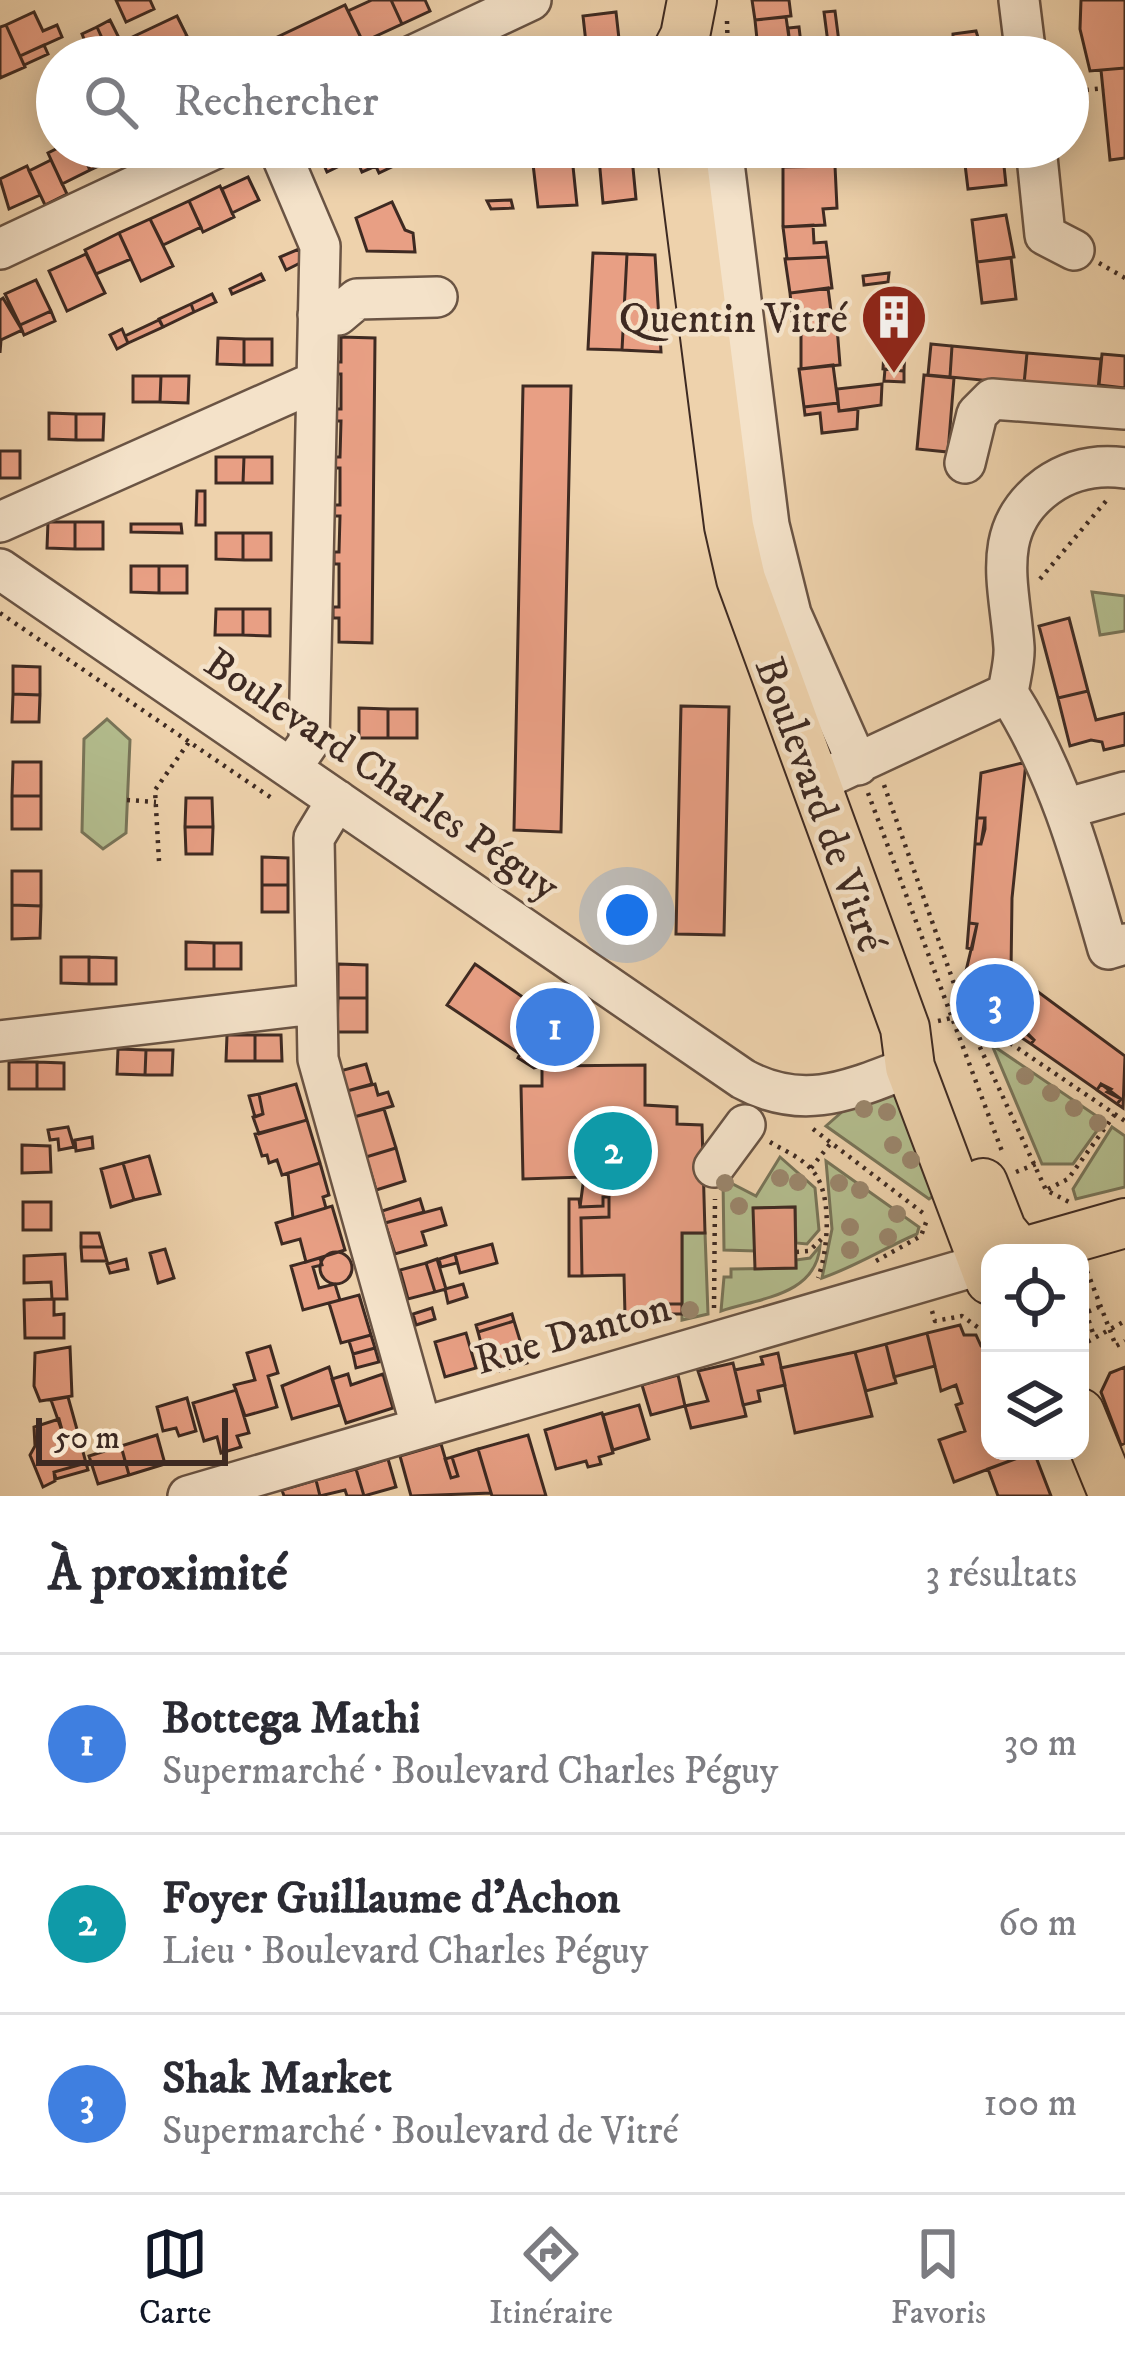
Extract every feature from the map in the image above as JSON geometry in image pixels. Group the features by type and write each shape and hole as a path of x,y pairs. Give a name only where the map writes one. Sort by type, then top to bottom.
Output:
{"main road":[{"path":"658,0 661,36"},
{"path":"685,36 692,0"},
{"name":"Boulevard de Vitré","path":"684,168 728,514 741,579 908,1048 940,1066 973,1201 1002,1231 1001,1244"},
{"path":"1058,1244 1125,1223"},
{"path":"1089,1264 1125,1254"},
{"path":"1089,1435 1114,1496"},
{"path":"1071,1460 1085,1496"}],"street":[{"path":"455,36 531,0"},
{"path":"1019,0 1023,36"},
{"path":"0,249 173,168"},
{"path":"287,168 320,246 309,742 291,768"},
{"path":"725,168 769,525 791,614 867,762"},
{"path":"1038,168 1045,235 1074,250"},
{"path":"318,315 338,315 357,299 437,297"},
{"path":"0,522 316,380"},
{"path":"965,464 977,414 992,399 1125,409"},
{"path":"1119,480 1102,465 1064,473 1019,513 1003,569 1014,648 1008,693 1037,739 1068,808 1108,949 1125,944"},
{"name":"Boulevard Charles Péguy","path":"2,575 743,1079 778,1095 825,1098 908,1048"},
{"path":"812,783 867,762 1008,693"},
{"path":"1068,808 1125,792"},
{"path":"337,800 314,838 315,1004 322,1085 422,1426"},
{"path":"0,1041 315,1004"},
{"path":"714,1167 750,1128"},
{"name":"Rue Danton","path":"188,1496 981,1267"}],"path":[{"path":"728,0 728,36"},
{"path":"1089,90 1104,88"},
{"path":"1007,619 1119,480"},
{"path":"1064,551 1072,560"},
{"path":"159,860 155,790 189,742"},
{"path":"867,762 965,1015 1013,1110 1046,1190 1070,1202"},
{"path":"867,762 952,1018 973,1201"},
{"path":"128,800 156,802"},
{"path":"908,1048 952,1018 965,1015 1125,1121"},
{"path":"778,1095 830,1144 973,1201"},
{"path":"1046,1190 1068,1180 1114,1114"},
{"path":"750,1128 811,1168 822,1190 825,1236 815,1284 834,1277"},
{"path":"811,1168 830,1144"},
{"path":"714,1167 714,1319"},
{"path":"875,1273 928,1243 937,1222 973,1201"},
{"path":"796,1252 809,1251 825,1236"},
{"path":"872,1264 912,1241"},
{"path":"1089,1311 1099,1307 1116,1346 1125,1341"},
{"path":"1089,1321 1094,1336"},
{"path":"1089,1340 1125,1321"}],"green space":[{"path":"1092,592 1125,596 1125,631 1100,635"},
{"path":"107,719 130,740 126,833 103,849 82,832 84,739"},
{"path":"992,1045 1104,1121 1073,1164 1042,1164"},
{"path":"893,1094 902,1099 935,1195 929,1199 826,1126 843,1111"},
{"path":"1112,1127 1125,1136 1125,1187 1076,1199 1073,1189"},
{"path":"780,1157 815,1188 819,1230 807,1244 796,1243 795,1207 754,1208 755,1251 724,1250 723,1179 756,1196"},
{"path":"826,1161 919,1227 917,1234 822,1278 832,1229"},
{"path":"682,1233 705,1233 708,1314 682,1320"},
{"path":"820,1246 816,1262 797,1285 721,1311 724,1277 731,1277 731,1269 796,1268 796,1260 810,1258"}],"building":[{"path":"116,0 150,0 154,9 126,22"},
{"path":"372,0 391,0 402,24 376,36 360,36 348,11"},
{"path":"391,0 425,0 430,11 402,24"},
{"path":"752,0 789,0 791,16 755,20"},
{"path":"1081,0 1125,0 1125,68 1090,71 1089,36 1082,36"},
{"path":"345,5 360,36 280,36"},
{"path":"835,11 838,36 827,36 824,12"},
{"path":"34,12 43,31 57,25 62,36 36,36 36,49 20,56 6,25"},
{"path":"616,12 619,36 585,36 583,16"},
{"path":"177,16 187,36 135,36"},
{"path":"786,17 789,36 757,36 755,20"},
{"path":"110,20 118,36 101,36 97,27"},
{"path":"6,25 25,67 0,78 0,27"},
{"path":"97,27 101,36 83,36"},
{"path":"799,27 800,36 789,36 788,28"},
{"path":"36,49 36,60 24,65 20,56"},
{"path":"1125,68 1125,158 1110,160 1101,70"},
{"path":"27,166 40,195 9,209 0,179"},
{"path":"55,168 89,168 90,170 62,184"},
{"path":"55,168 67,194 45,205 29,171"},
{"path":"533,168 573,168 577,205 538,207"},
{"path":"600,168 633,168 636,199 603,203"},
{"path":"783,168 835,168 837,208 823,209 825,225 783,227"},
{"path":"965,168 1004,168 1006,185 968,189"},
{"path":"248,177 259,200 232,213 222,189"},
{"path":"220,186 234,217 203,232 189,201"},
{"path":"511,200 513,208 491,209 487,201"},
{"path":"189,201 201,227 163,245 150,219"},
{"path":"392,202 405,230 413,233 415,252 367,251 356,218"},
{"path":"1006,215 1014,257 977,262 972,220"},
{"path":"150,219 173,266 141,281 119,233"},
{"path":"813,225 814,243 826,242 828,257 787,259 783,227"},
{"path":"119,233 131,259 96,274 85,250"},
{"path":"299,249 304,261 286,270 280,257"},
{"path":"593,253 627,254 622,350 588,349"},
{"path":"86,254 105,293 67,311 49,271"},
{"path":"627,254 655,255 661,352 622,350"},
{"path":"828,257 832,288 790,293 785,259"},
{"path":"1011,258 1016,299 982,303 977,262"},
{"path":"889,273 888,282 864,285 863,276"},
{"path":"261,274 264,280 232,294 230,289"},
{"path":"36,280 51,311 20,325 5,294"},
{"path":"828,288 833,327 794,332 790,293"},
{"path":"212,294 216,302 194,312 191,304"},
{"path":"3,298 22,330 1,340 0,353 0,300"},
{"path":"191,304 194,312 163,327 159,319"},
{"path":"51,311 55,321 24,335 20,325"},
{"path":"886,319 906,321 904,371 883,369"},
{"path":"159,320 163,327 128,343 125,336"},
{"path":"837,327 840,365 801,369 801,331"},
{"path":"122,329 128,343 117,349 110,335"},
{"path":"341,337 375,338 372,643 339,642 339,618 333,618 333,607 339,607 339,564 334,564 334,552 339,552 340,516 334,516 334,505 340,505 340,468 334,468 334,457 340,457 341,421 334,421 334,409 341,409 341,374 334,374 334,362 341,362"},
{"path":"218,338 244,339 244,365 217,364"},
{"path":"244,339 272,339 272,365 244,365"},
{"path":"931,344 952,346 950,377 928,375"},
{"path":"952,346 1027,353 1024,384 950,377"},
{"path":"1027,353 1101,359 1098,390 1024,384"},
{"path":"1102,354 1125,356 1125,388 1099,385"},
{"path":"833,365 838,403 804,407 799,369"},
{"name":"Quentin Vitré","path":"885,369 904,371 904,382 884,381"},
{"path":"924,375 954,378 948,452 917,449"},
{"path":"133,376 161,376 160,402 133,402"},
{"path":"161,376 189,376 188,403 160,402"},
{"path":"882,384 881,405 839,411 837,389"},
{"path":"523,386 571,386 561,832 514,830"},
{"path":"838,403 839,411 858,409 857,429 822,433 820,413 805,415 804,407"},
{"path":"49,413 76,414 76,440 49,439"},
{"path":"76,414 104,414 103,440 76,440"},
{"path":"0,451 20,451 20,478 0,478"},
{"path":"216,457 244,457 243,483 216,483"},
{"path":"244,457 272,457 272,483 243,483"},
{"path":"197,491 205,491 205,525 196,525"},
{"path":"48,522 75,522 75,549 47,548"},
{"path":"75,522 103,522 103,549 75,549"},
{"path":"131,524 181,524 182,533 131,532"},
{"path":"216,533 243,533 243,560 216,559"},
{"path":"243,533 271,533 271,560 243,560"},
{"path":"131,566 159,566 159,593 131,592"},
{"path":"159,566 187,566 187,593 159,593"},
{"path":"216,609 243,609 243,635 215,635"},
{"path":"243,609 270,609 270,636 243,635"},
{"path":"1069,618 1088,691 1058,698 1039,626"},
{"path":"13,666 40,667 40,695 13,694"},
{"path":"1088,691 1096,720 1125,713 1125,745 1104,750 1102,742 1091,740 1070,746 1058,698"},
{"path":"13,694 40,695 39,722 12,722"},
{"path":"681,706 729,707 724,935 676,934"},
{"path":"359,708 388,709 388,738 359,738"},
{"path":"388,709 417,709 417,738 388,738"},
{"path":"13,762 41,762 41,796 12,796"},
{"path":"1026,762 1012,898 1011,972 1125,1056 1123,1108 1117,1104 1121,1099 1107,1092 1111,1089 1101,1084 1097,1090 1031,1044 1034,1040 1024,1030 1015,1024 1010,1030 994,1018 977,1000 966,971 977,924 969,923 975,844 981,844 985,829 985,818 977,818 981,773"},
{"path":"12,796 41,796 41,829 12,829"},
{"path":"186,798 212,798 213,827 185,827"},
{"path":"977,818 985,818 981,844 975,844"},
{"path":"185,827 213,827 212,854 186,854"},
{"path":"262,857 288,858 288,885 262,885"},
{"path":"12,871 41,871 41,906 12,905"},
{"path":"262,885 288,885 288,912 262,912"},
{"path":"12,905 41,906 40,938 12,939"},
{"path":"969,923 977,924 972,949 967,948"},
{"path":"186,942 214,943 214,969 186,969"},
{"path":"214,943 241,943 241,969 214,969"},
{"path":"61,957 89,957 89,984 61,983"},
{"path":"89,957 116,958 116,984 89,984"},
{"path":"338,964 367,965 367,998 338,998"},
{"path":"475,964 563,1025 555,1037 562,1042 549,1066 645,1065 645,1105 677,1107 677,1124 702,1125 705,1233 682,1233 682,1304 657,1304 657,1314 625,1315 624,1275 582,1276 581,1218 609,1217 609,1197 603,1197 603,1206 580,1207 584,1177 523,1179 521,1086 542,1086 542,1066 534,1068 518,1058 520,1054 447,1005"},
{"path":"338,998 367,998 367,1032 337,1032"},
{"path":"1015,1024 1034,1040 1031,1044 1010,1030"},
{"path":"227,1035 255,1035 255,1061 226,1061"},
{"path":"255,1035 281,1035 282,1061 255,1061"},
{"path":"118,1049 146,1050 145,1075 117,1074"},
{"path":"146,1050 173,1050 172,1075 145,1075"},
{"path":"9,1062 37,1062 37,1089 9,1089"},
{"path":"37,1062 64,1063 64,1089 37,1089"},
{"path":"366,1064 372,1084 347,1091 340,1071"},
{"path":"296,1084 307,1120 259,1134 253,1117 263,1114 259,1094"},
{"path":"375,1084 378,1095 388,1092 393,1106 354,1117 347,1091"},
{"path":"1101,1084 1121,1099 1117,1104 1097,1090"},
{"path":"259,1094 263,1114 255,1117 249,1096"},
{"path":"384,1109 396,1148 366,1157 354,1117"},
{"path":"307,1120 320,1163 282,1175 277,1160 269,1163 267,1155 262,1156 255,1134"},
{"path":"68,1127 74,1147 59,1150 58,1139 50,1140 48,1130"},
{"path":"92,1137 93,1148 76,1151 75,1140"},
{"path":"22,1145 50,1146 51,1172 22,1173"},
{"path":"396,1148 405,1181 376,1190 366,1157"},
{"path":"149,1156 160,1194 134,1200 123,1163"},
{"path":"123,1163 134,1200 111,1207 101,1169"},
{"path":"320,1163 329,1195 323,1197 326,1208 293,1218 288,1173"},
{"path":"603,1197 609,1197 609,1217 581,1218 582,1276 569,1276 569,1199 579,1199 580,1207 603,1206"},
{"path":"420,1199 424,1212 385,1223 382,1211"},
{"path":"23,1202 51,1202 51,1230 23,1230"},
{"path":"332,1206 345,1250 306,1262 300,1239 282,1244 276,1223"},
{"path":"795,1207 796,1268 755,1269 753,1208"},
{"path":"441,1208 446,1225 422,1232 426,1245 395,1254 385,1223"},
{"path":"81,1233 99,1233 103,1247 81,1247"},
{"path":"492,1244 497,1263 460,1273 455,1254"},
{"path":"81,1247 103,1247 107,1261 82,1261"},
{"path":"165,1249 174,1278 158,1283 150,1253"},
{"path":"336,1252 347,1257 352,1268 347,1279 336,1284 325,1279 320,1268 325,1257"},
{"path":"65,1254 67,1299 52,1299 51,1282 24,1283 24,1256"},
{"path":"455,1254 457,1263 441,1267 439,1259"},
{"path":"320,1258 322,1265 313,1267 319,1288 335,1284 340,1300 303,1310 291,1266"},
{"path":"126,1259 128,1269 110,1273 107,1264"},
{"path":"437,1259 446,1289 435,1292 426,1263"},
{"path":"426,1263 435,1292 408,1299 400,1270"},
{"path":"463,1284 467,1297 448,1303 445,1289"},
{"path":"359,1295 371,1335 341,1343 329,1303"},
{"path":"54,1299 54,1315 64,1314 64,1338 25,1338 24,1300"},
{"path":"657,1304 682,1304 682,1314 657,1314"},
{"path":"432,1308 435,1319 416,1325 413,1314"},
{"path":"512,1314 514,1321 478,1332 476,1325"},
{"path":"514,1321 527,1363 500,1371 496,1359 486,1362 478,1332"},
{"path":"960,1325 964,1335 976,1335 981,1346 981,1460 1012,1460 954,1482 939,1440 965,1431 956,1405 962,1403 956,1385 941,1391 927,1333"},
{"path":"466,1333 476,1368 445,1377 435,1342"},
{"path":"927,1333 935,1366 894,1377 886,1344"},
{"path":"371,1335 375,1348 353,1354 349,1341"},
{"path":"886,1344 896,1383 866,1391 855,1352"},
{"path":"270,1346 278,1373 268,1376 277,1407 245,1416 234,1385 255,1380 247,1353"},
{"path":"70,1347 72,1396 40,1401 34,1386 35,1353"},
{"path":"375,1348 379,1362 356,1368 353,1354"},
{"path":"855,1352 872,1416 795,1433 781,1368"},
{"path":"778,1353 785,1385 758,1391 760,1401 743,1405 735,1370 763,1364 761,1357"},
{"path":"733,1363 746,1416 691,1428 685,1406 708,1401 698,1371"},
{"path":"329,1367 340,1405 292,1419 282,1386"},
{"path":"1125,1367 1125,1443 1121,1445 1101,1392 1110,1373"},
{"path":"348,1374 351,1385 383,1374 393,1408 346,1423 332,1379"},
{"path":"678,1375 685,1406 651,1415 642,1385"},
{"path":"236,1390 249,1433 237,1436 241,1447 221,1453 217,1437 204,1441 193,1403"},
{"path":"68,1397 78,1433 64,1437 51,1400"},
{"path":"187,1398 196,1431 179,1436 176,1428 163,1431 157,1407"},
{"path":"639,1405 649,1439 613,1450 603,1415"},
{"path":"602,1413 613,1453 599,1457 601,1464 588,1467 586,1461 556,1469 545,1430"},
{"path":"59,1419 64,1437 78,1433 86,1463 54,1472 55,1481 43,1487 30,1455 35,1446 34,1427"},
{"path":"157,1435 165,1464 129,1475 121,1446"},
{"path":"528,1435 546,1496 492,1496 478,1449"},
{"path":"441,1444 451,1478 458,1476 452,1457 478,1449 491,1493 411,1496 400,1456"},
{"path":"121,1446 129,1475 98,1484 89,1456"},
{"path":"452,1457 458,1476 451,1478 445,1459"},
{"path":"388,1459 396,1487 364,1496 356,1469"},
{"path":"1012,1460 1037,1460 1051,1496 998,1496 988,1469"},
{"path":"86,1463 88,1470 56,1479 54,1472"},
{"path":"356,1469 364,1496 347,1496 345,1490 320,1496 316,1480"},
{"path":"316,1480 320,1496 284,1496 282,1490"}],"place":[{"name":"Quentin Vitré","path":"894,376"},
{"name":"Shak Market","path":"995,1003"},
{"name":"Bottega Mathi","path":"555,1027"},
{"name":"Foyer Guillaume d'Achon","path":"613,1151"}]}
